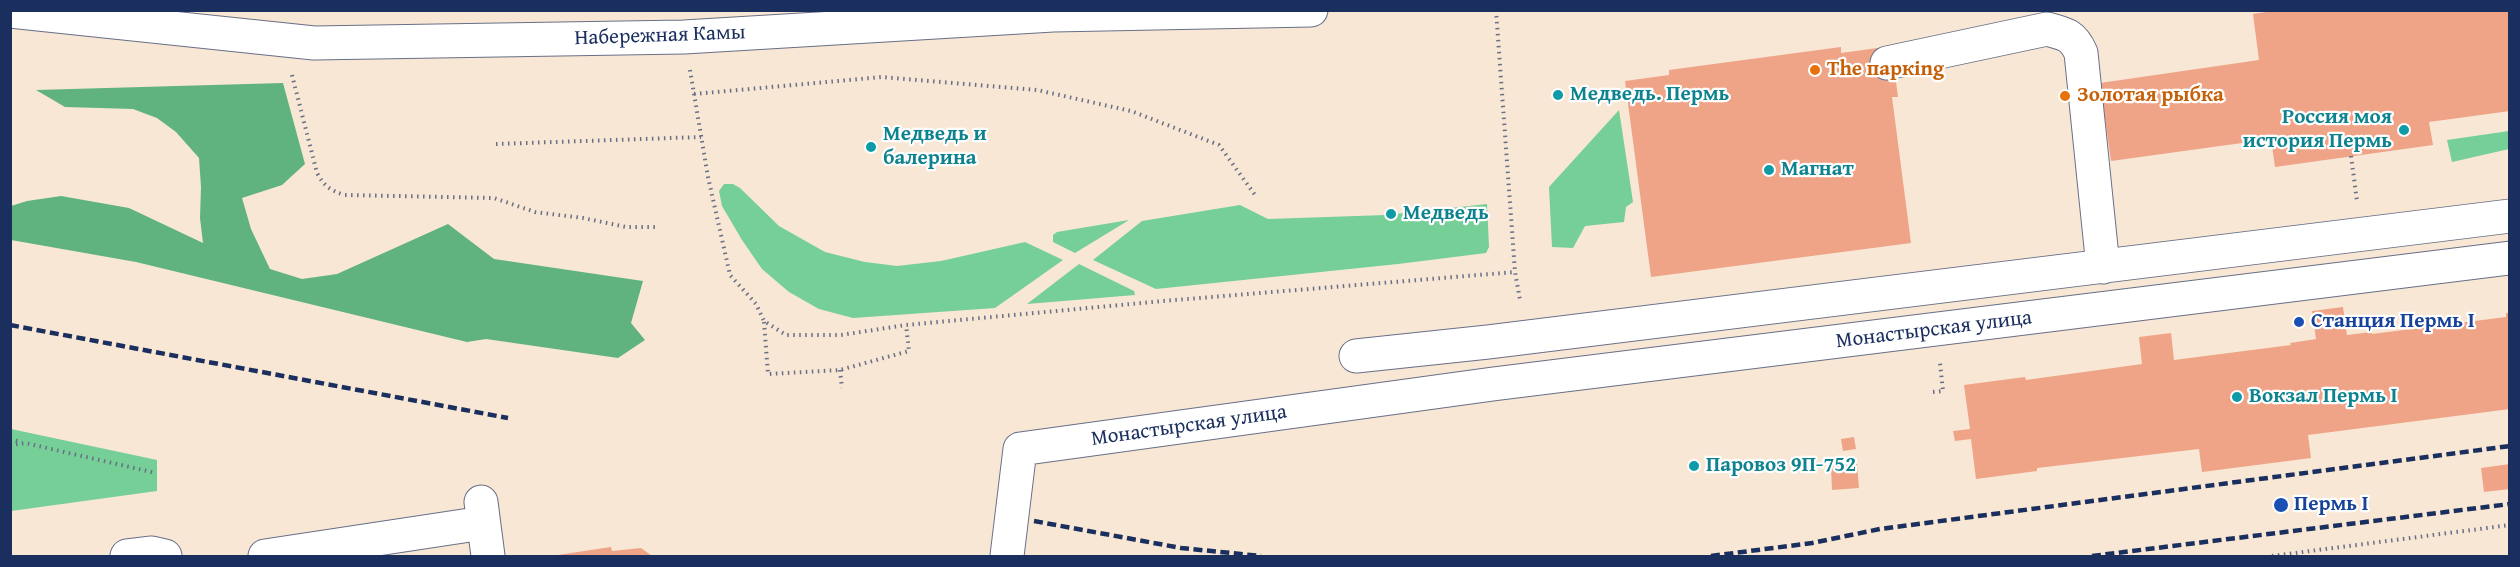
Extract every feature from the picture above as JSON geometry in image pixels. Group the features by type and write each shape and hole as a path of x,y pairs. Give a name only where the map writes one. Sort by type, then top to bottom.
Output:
{"street":[{"name":"Набережная Камы","path":"10,11 314,43 684,37 1053,15 1311,10"},
{"path":"2076,10 2103,267"},
{"path":"1887,63 2047,29 2064,33 2076,41 2081,53"},
{"name":"Монастырская улица","path":"1356,356 1488,342 2510,216"},
{"name":"Монастырская улица","path":"1007,556 1020,449 1505,382 2510,258"},
{"name":"Монастырская улица","path":"1358,403 1488,342"},
{"path":"265,556 482,512 488,556"}],"path":[{"path":"1496,10 1515,272 1520,300"},
{"path":"684,37 701,137 730,275 756,304 764,321 768,374 840,370 909,351 906,325"},
{"path":"283,40 317,173 323,184 333,192 345,195 494,198 535,212 583,218 626,228 658,227"},
{"path":"694,94 882,77 1037,90 1131,111 1219,145 1255,195"},
{"path":"496,144 701,137"},
{"path":"2351,156 2358,204"},
{"path":"764,321 786,335 841,335 906,325 1515,272"},
{"path":"1933,392 1943,390 1940,360"},
{"path":"840,370 842,388"},
{"path":"10,439 156,473"},
{"path":"10,445 25,443"},
{"path":"2272,556 2510,525"}],"green space":[{"path":"283,83 305,164 282,185 242,198 251,229 270,269 302,279 337,274 448,224 494,259 643,281 631,323 645,340 618,358 486,339 467,342 136,262 11,240 11,206 61,196 129,208 203,243 200,218 199,158 176,132 157,118 133,109 65,107 36,90"},
{"path":"1619,110 1633,202 1626,207 1624,222 1585,226 1573,248 1552,247 1549,187"},
{"path":"2509,131 2509,149 2452,162 2447,140"},
{"path":"724,184 733,184 740,188 779,226 825,252 865,262 897,266 941,261 1025,242 1063,260 995,308 853,318 819,309 789,292 762,269 722,206 719,191"},
{"path":"1487,204 1489,247 1486,253 1156,289 1093,260 1142,221 1240,205 1268,219 1386,215"},
{"path":"1129,220 1075,253 1053,242 1053,235 1057,232"},
{"path":"1079,264 1134,291 1135,295 1027,304"},
{"path":"11,429 157,460 157,491 11,511"}],"building":[{"path":"2279,10 2510,10 2510,111 2429,122 2433,145 2275,167 2271,139 2111,161 2100,83 2259,60 2253,14"},
{"name":"Магнат","path":"1841,47 1841,53 1885,47 1895,74 1898,97 1892,97 1911,243 1651,277 1625,81 1669,75 1669,70"},
{"name":"Вокзал Пермь I","path":"2343,307 2347,335 2372,332 2372,334 2506,317 2506,313 2510,313 2510,409 2308,435 2311,458 2202,472 2199,449 2037,468 2037,471 1976,479 1971,439 1955,441 1953,431 1970,429 1964,385 2025,377 2026,380 2142,364 2139,337 2171,333 2174,360 2291,345 2290,343 2316,339 2312,311"},
{"path":"1854,437 1856,449 1843,451 1841,439"},
{"path":"1857,464 1859,488 1832,490 1831,466"},
{"path":"2510,464 2510,489 2484,492 2481,468"},
{"path":"611,547 612,551 641,548 652,556 551,556"}],"railway":[{"path":"10,325 508,418"},
{"path":"1711,556 1812,543 1880,529 2510,446"},
{"path":"2092,556 2510,504"},
{"path":"1034,521 1181,548 1261,556"}],"place":[{"name":"The паркing","path":"1815,70"},
{"name":"Медведь. Пермь","path":"1558,95"},
{"name":"Золотая рыбка","path":"2065,96"},
{"name":"Россия моя история Пермь","path":"2404,130"},
{"name":"Медведь и балерина","path":"871,147"},
{"name":"Магнат","path":"1769,170"},
{"name":"Медведь","path":"1391,214"},
{"name":"Станция Пермь I","path":"2299,322"},
{"name":"Вокзал Пермь I","path":"2237,397"},
{"name":"Паровоз 9П-752","path":"1694,466"},
{"name":"Пермь I","path":"2281,505"}]}
